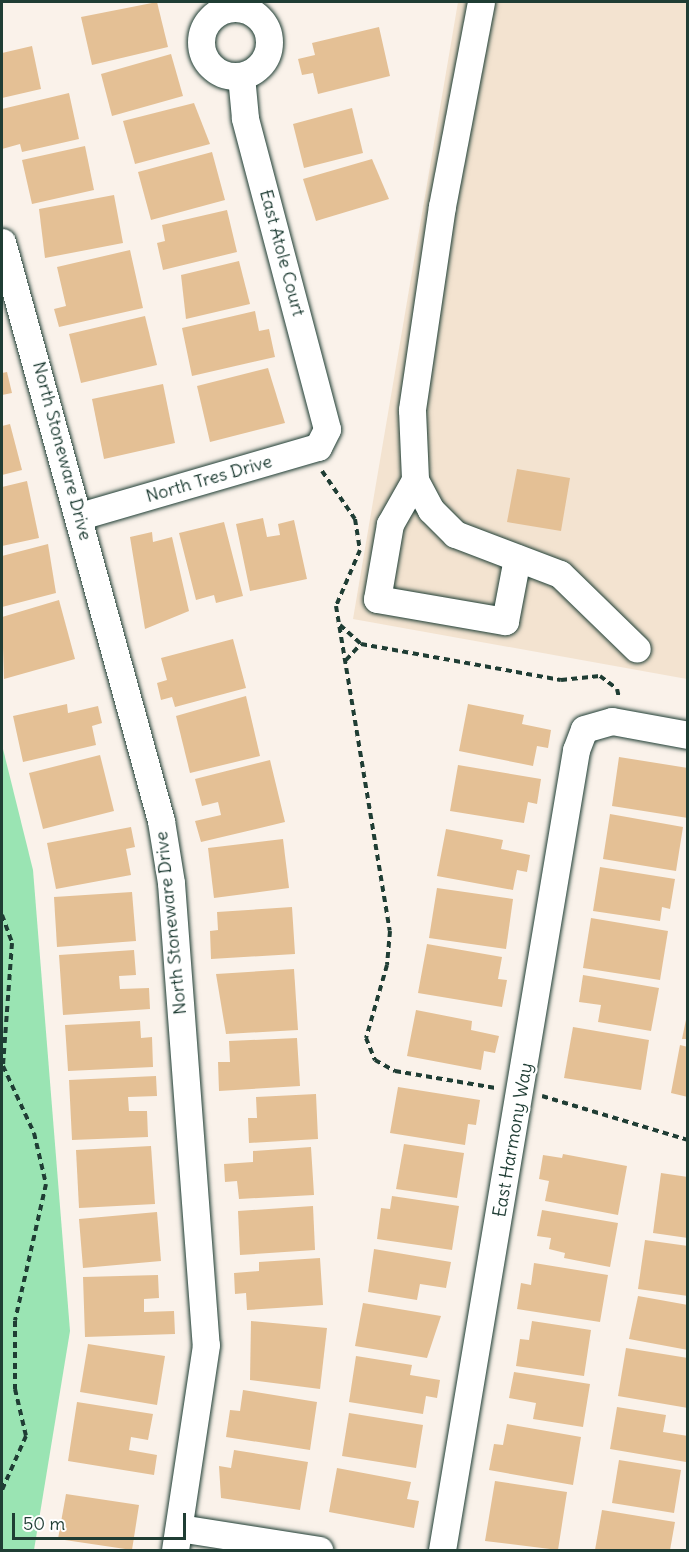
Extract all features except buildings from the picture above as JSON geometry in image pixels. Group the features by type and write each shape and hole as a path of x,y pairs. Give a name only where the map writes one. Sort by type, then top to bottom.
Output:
{"street":[{"path":"481,2 442,206 412,410 415,480 431,510 454,534 560,574 637,649"},
{"path":"232,5 254,14 269,44 261,65 241,76 219,73 201,47 212,16 232,5"},
{"name":"East Atole Court","path":"241,76 245,118 323,438"},
{"name":"North Stoneware Drive","path":"2,242 80,516 161,821 171,883 206,1345 177,1539"},
{"name":"North Tres Drive","path":"80,516 323,438"},
{"path":"415,480 390,524 377,599 506,621 518,558"},
{"path":"612,721 687,735"},
{"name":"East Harmony Way","path":"441,1551 522,1093 576,750 584,729 612,721"},
{"path":"177,1539 319,1551"}],"path":[{"path":"323,438 322,474 340,491 355,519 360,550 336,606 390,931 387,965 366,1038 375,1060 395,1071 522,1093 613,1113 687,1140"},
{"path":"339,625 361,644 561,680 600,676 617,689 612,721"},
{"path":"346,660 361,644"},
{"path":"2,915 12,943 3,1066 34,1133 46,1184 38,1239 15,1321 15,1389 26,1436 2,1490"}],"shaded area":[{"path":"458,2 687,2 687,679 353,619"}],"green space":[{"path":"2,745 33,870 70,1331 34,1550 2,1550"}]}
